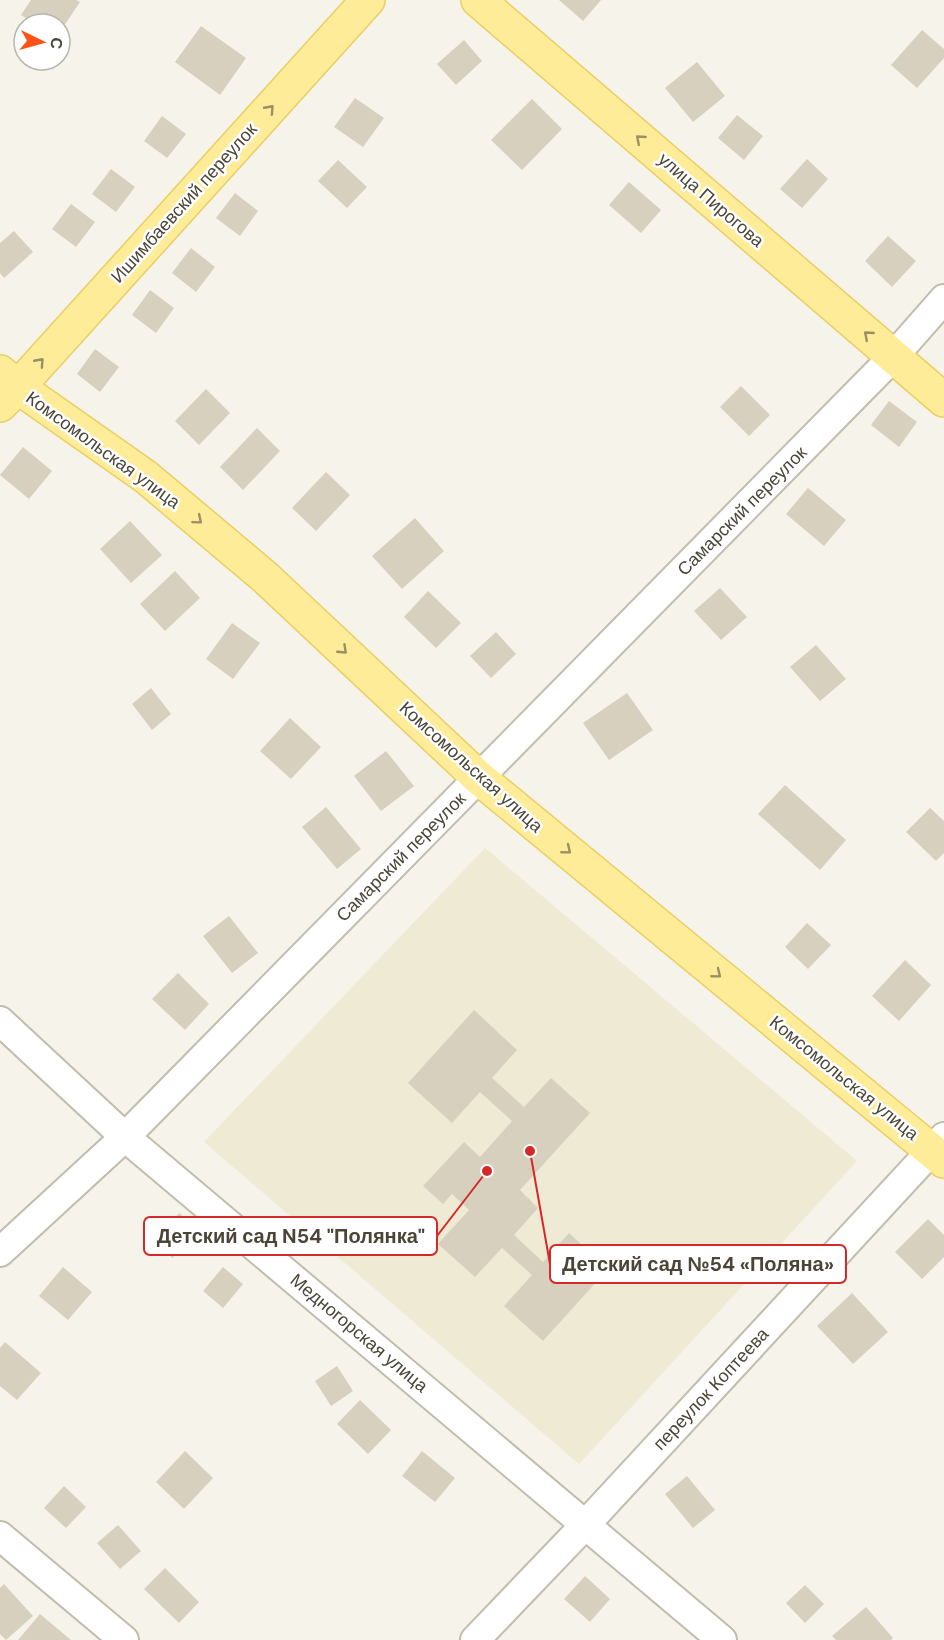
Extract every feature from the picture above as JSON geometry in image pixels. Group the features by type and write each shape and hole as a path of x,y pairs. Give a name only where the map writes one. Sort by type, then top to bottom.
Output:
{"main road":[{"name":"Ишимбаевский переулок","path":"6,388 368,0"},
{"name":"улица Пирогова","path":"478,0 944,400"},
{"name":"Комсомольская улица","path":"6,388 146,477 266,578 478,778 940,1149"}],"street":[{"name":"Самарский переулок","path":"0,1252 125,1137 893,357 944,299"},
{"name":"Медногорская улица","path":"0,1021 125,1137 722,1640"},
{"name":"переулок Коптеева","path":"475,1640 940,1149"},
{"path":"0,1536 123,1640"}],"shaded area":[{"path":"485,848 857,1161 579,1464 204,1142"}],"building":[{"path":"31,0 76,0 80,2 72,14 72,12 23,12"},
{"path":"559,0 601,0 583,21"},
{"path":"201,26 246,58 220,95 175,62"},
{"path":"922,30 944,49 944,58 917,88 891,65"},
{"path":"464,40 482,61 456,85 437,64"},
{"path":"697,62 725,96 693,122 665,88"},
{"path":"355,98 384,118 363,147 334,127"},
{"path":"532,99 562,129 522,170 491,140"},
{"path":"737,115 763,136 744,160 718,138"},
{"path":"162,116 186,134 167,158 144,141"},
{"path":"807,159 828,179 802,208 780,189"},
{"path":"338,160 367,187 347,208 318,181"},
{"path":"111,169 135,187 116,212 92,194"},
{"path":"629,182 661,210 641,233 609,205"},
{"path":"235,193 258,211 240,236 216,218"},
{"path":"71,204 95,222 76,247 52,229"},
{"path":"14,231 33,252 4,278 0,273 0,243"},
{"path":"888,236 916,261 892,287 865,261"},
{"path":"191,248 215,267 196,292 172,273"},
{"path":"150,290 174,308 156,333 132,315"},
{"path":"95,349 119,367 100,392 77,374"},
{"path":"741,386 770,415 749,436 720,407"},
{"path":"206,389 230,413 199,445 175,421"},
{"path":"889,401 917,422 899,447 871,425"},
{"path":"257,428 280,451 243,490 220,467"},
{"path":"23,447 52,471 29,499 0,475"},
{"path":"326,472 350,495 316,531 292,508"},
{"path":"808,488 846,520 824,546 786,514"},
{"path":"415,518 444,551 402,589 372,556"},
{"path":"130,521 162,555 131,583 100,549"},
{"path":"175,571 200,598 165,631 140,604"},
{"path":"720,588 747,617 721,640 694,611"},
{"path":"428,591 461,623 436,648 404,617"},
{"path":"232,623 260,643 233,679 206,659"},
{"path":"496,632 516,654 491,678 470,656"},
{"path":"816,645 846,679 820,701 790,667"},
{"path":"151,688 171,714 152,730 132,704"},
{"path":"627,693 653,730 609,760 583,723"},
{"path":"290,718 321,747 291,779 260,751"},
{"path":"386,751 414,786 381,811 354,776"},
{"path":"785,785 846,840 820,870 758,814"},
{"path":"326,807 361,849 337,869 302,827"},
{"path":"930,808 944,821 944,853 936,861 906,832"},
{"path":"229,916 258,953 232,973 203,936"},
{"path":"807,923 831,945 808,969 785,947"},
{"path":"905,960 931,985 899,1021 872,996"},
{"path":"178,973 209,1004 185,1030 152,999"},
{"path":"474,1010 517,1050 492,1078 524,1107 551,1078 590,1113 520,1190 538,1208 514,1235 543,1262 569,1233 608,1269 543,1341 504,1306 532,1275 502,1248 475,1277 438,1244 469,1210 452,1194 443,1204 423,1186 464,1142 480,1157 512,1121 480,1092 452,1123 408,1083"},
{"path":"180,1213 199,1236 172,1258 152,1235"},
{"path":"928,1219 944,1235 944,1257 922,1279 895,1252"},
{"path":"63,1267 92,1292 68,1320 39,1296"},
{"path":"223,1267 243,1284 223,1308 203,1291"},
{"path":"852,1293 888,1332 853,1364 817,1326"},
{"path":"5,1342 41,1373 17,1400 0,1386 0,1348"},
{"path":"337,1366 353,1391 331,1406 315,1381"},
{"path":"360,1400 391,1430 368,1454 337,1424"},
{"path":"185,1451 213,1478 184,1509 156,1482"},
{"path":"422,1451 455,1478 435,1502 402,1476"},
{"path":"687,1476 715,1510 693,1528 665,1494"},
{"path":"64,1486 86,1507 66,1528 44,1508"},
{"path":"118,1525 141,1551 120,1569 97,1543"},
{"path":"165,1568 199,1602 179,1623 144,1589"},
{"path":"585,1576 610,1599 590,1622 564,1599"},
{"path":"4,1584 33,1616 6,1640 0,1634 0,1588"},
{"path":"805,1585 824,1604 805,1623 786,1603"},
{"path":"866,1607 893,1638 891,1640 836,1640 832,1636"},
{"path":"40,1614 71,1640 18,1640"}],"place":[{"name":"Детский сад №54 «Поляна»","path":"530,1151"},
{"name":"Детский сад N54 \"Полянка\"","path":"487,1171"}]}
